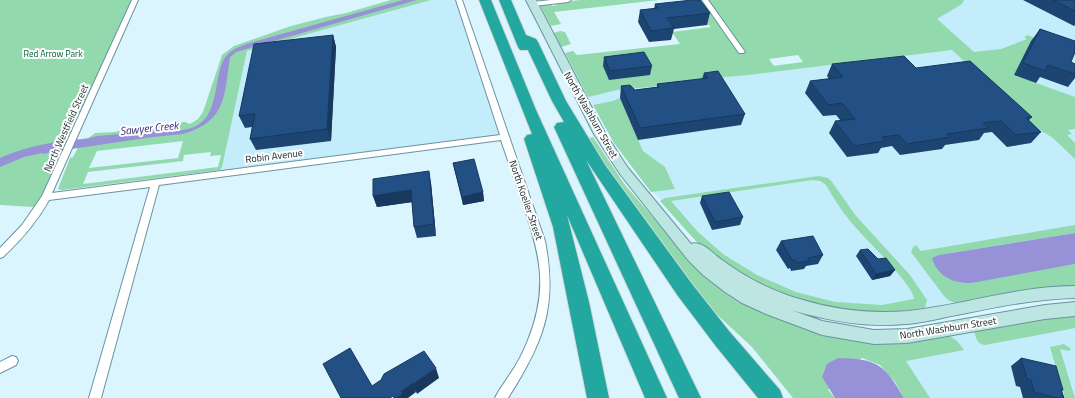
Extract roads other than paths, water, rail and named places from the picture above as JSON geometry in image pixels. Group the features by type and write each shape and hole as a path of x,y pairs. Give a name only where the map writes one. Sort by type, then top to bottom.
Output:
{"highway":[{"path":"485,0 529,110 656,398"},
{"path":"505,0 520,36 690,398"},
{"path":"520,36 530,42 576,133 609,184 685,290 722,338 772,398"},
{"path":"529,110 526,124 562,227 578,296 598,398"}],"street":[{"name":"North Westfield Street","path":"0,254 24,230 46,197 135,0"},
{"name":"North Koeller Street","path":"459,0 540,241 544,263 545,280 543,312 539,327 530,353 502,398"},
{"path":"532,2 568,0"},
{"path":"705,0 741,52"},
{"name":"North Washburn Street","path":"532,2 569,76 610,151 624,171 693,256 708,271 730,288 771,309 822,328 874,336 906,336 1045,312 1075,309"},
{"name":"Robin Avenue","path":"46,197 504,137"},
{"path":"95,398 155,183"},
{"name":"North Washburn Street","path":"666,222 715,264 763,293 801,307 841,316 863,319 899,318 1038,294 1075,292"},
{"path":"0,368 12,361"}],"park label":[{"name":"Red Arrow Park","path":"53,53"}],"water label":[{"name":"Sawyer Creek","path":"149,128"}]}
